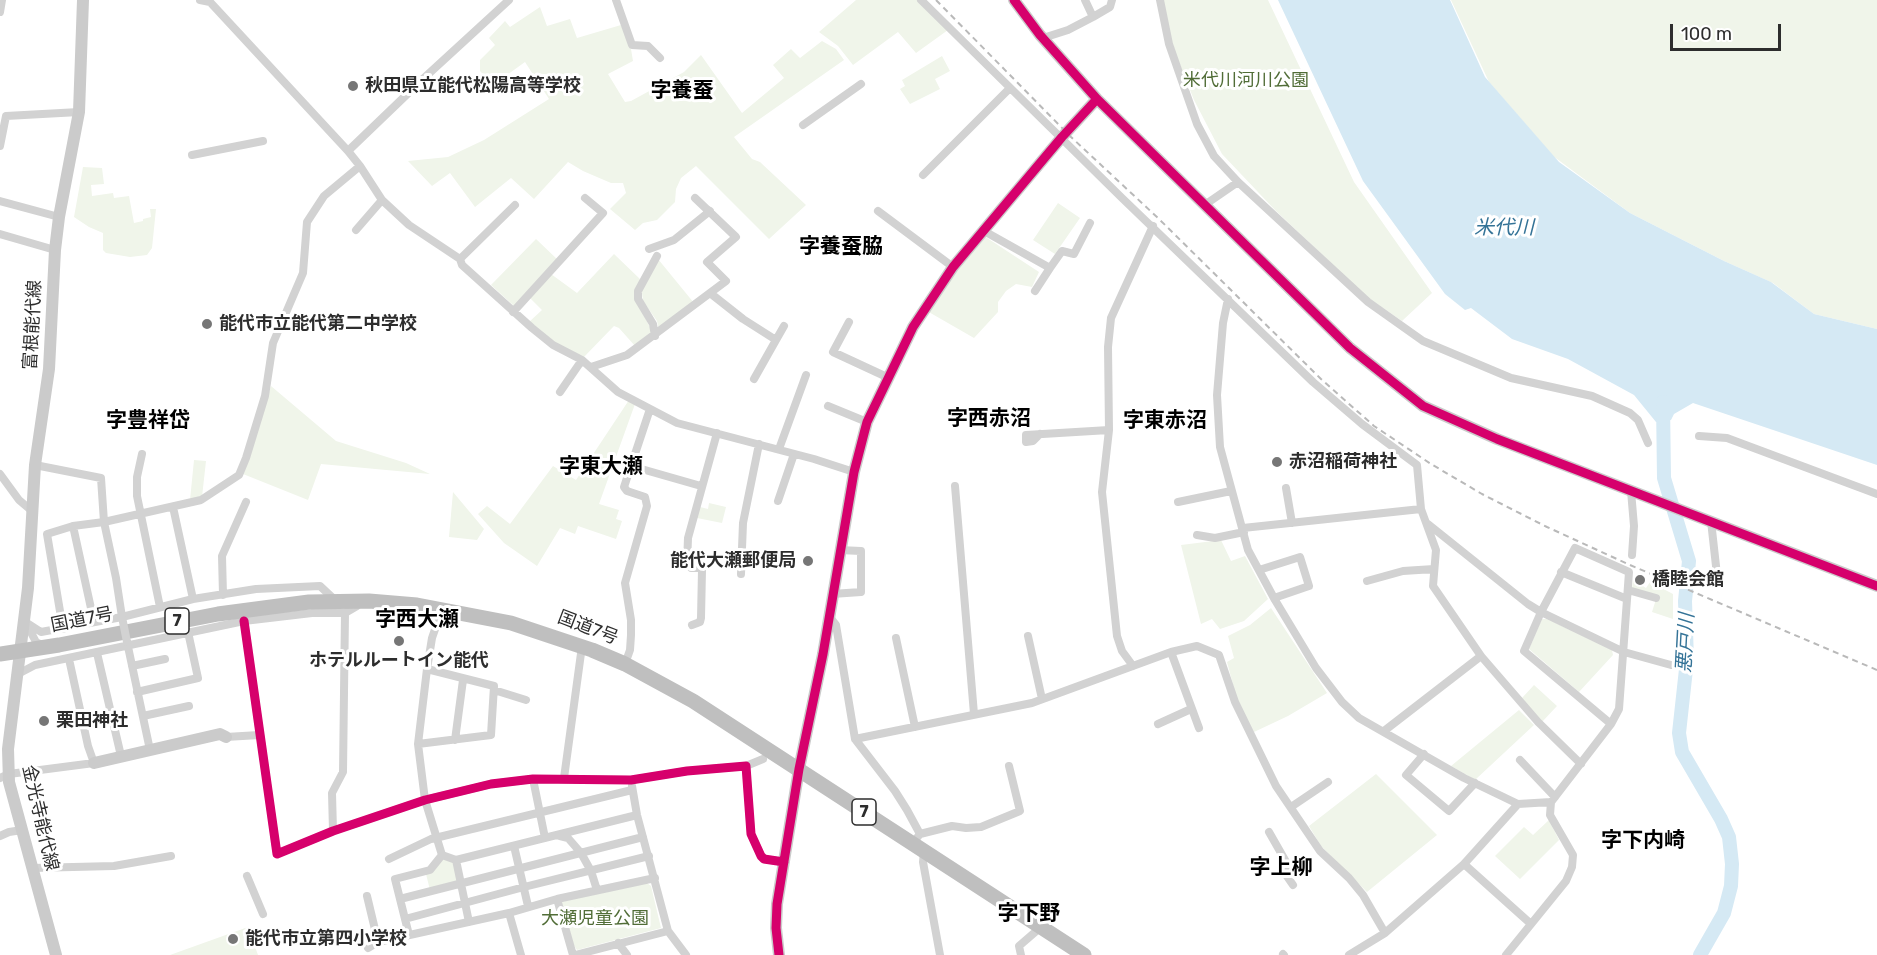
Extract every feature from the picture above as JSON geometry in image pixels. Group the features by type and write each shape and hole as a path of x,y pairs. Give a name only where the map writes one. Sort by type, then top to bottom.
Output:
{"highway":[{"name":"国道7号","path":"0,654 249,609 299,603 340,607 358,601 401,603 499,620 582,646 626,664 693,701 919,843 1084,955"}],"street":[{"path":"0,12 2,0"},
{"name":"富根能代線","path":"20,652 34,465 48,377 55,250 79,112 83,0"},
{"path":"200,0 210,1 348,151 382,200 409,225 460,259 462,264 513,312 553,345 582,360 618,392 677,423 779,449 854,472"},
{"path":"348,151 509,0"},
{"path":"616,0 632,45 648,46 660,58"},
{"path":"921,0 1322,391 1417,465 1421,509 1436,550 1433,586 1481,656 1538,722 1581,764"},
{"path":"1014,0 1043,38 1097,99 1350,348 1423,406 1486,434 1877,586"},
{"path":"1085,0 1093,17"},
{"path":"1043,38 1068,30 1110,8 1112,0"},
{"path":"1160,0 1169,44 1197,124 1214,156 1238,182 1368,302 1423,341 1511,378 1592,396 1629,413 1638,420 1648,443"},
{"path":"803,125 861,84"},
{"path":"922,175 1011,88"},
{"path":"779,955 776,920 799,769 854,472 867,422 913,327 953,267 1062,137 1097,99"},
{"path":"0,146 3,115 79,112"},
{"path":"192,155 263,141"},
{"path":"63,629 47,534 73,526 104,522 201,500 239,475 264,396 273,343 303,273 307,222 324,196 360,166"},
{"path":"1206,204 1238,182"},
{"path":"513,312 603,213 585,198"},
{"path":"591,367 627,355 726,281 707,262 736,237 695,198"},
{"path":"356,230 382,200"},
{"path":"0,201 59,218"},
{"path":"460,259 515,205"},
{"path":"649,249 674,240 710,211"},
{"path":"878,211 953,267"},
{"path":"1035,291 1062,251 1074,254 1090,223"},
{"path":"1132,666 1122,651 1117,636 1102,492 1109,430 1108,347 1111,318 1153,226"},
{"path":"984,231 1050,268"},
{"path":"0,234 55,250"},
{"path":"655,336 653,324 638,299 638,291 657,256"},
{"path":"710,293 743,319 776,340"},
{"path":"1228,299 1223,323 1217,395 1220,447 1248,550 1316,668 1342,702 1359,718 1475,783 1518,804 1553,799"},
{"path":"849,322 833,352 889,378"},
{"path":"754,379 784,326"},
{"path":"560,392 582,360"},
{"path":"779,449 806,375"},
{"path":"828,406 867,422"},
{"path":"626,664 630,650 631,618 625,583 647,506 645,496 627,491 624,487 650,409"},
{"path":"1040,434 1109,430"},
{"path":"692,625 700,622 701,618 702,570 691,568 687,564 688,538 717,433"},
{"path":"1699,436 1727,438 1877,494"},
{"path":"741,573 743,523 759,444"},
{"path":"142,454 137,477 140,513 160,607"},
{"path":"778,501 794,454"},
{"path":"34,465 101,478 104,522 150,750"},
{"path":"632,466 701,486"},
{"path":"0,474 19,500 32,511"},
{"path":"955,486 975,714"},
{"path":"1286,488 1292,523"},
{"path":"1178,502 1231,491"},
{"path":"1632,555 1634,492"},
{"path":"223,595 222,556 246,502"},
{"path":"173,507 193,599"},
{"path":"1197,535 1215,538 1243,530 1292,523 1421,509"},
{"path":"1711,521 1718,584"},
{"path":"1427,523 1541,612 1624,652 1671,665"},
{"path":"73,526 94,622"},
{"path":"1506,955 1566,881 1572,867 1573,855 1550,815 1553,799 1611,724 1619,709 1629,572 1575,548 1541,612 1524,651 1611,724"},
{"path":"832,594 861,592 861,551 839,550"},
{"path":"1258,570 1300,557 1310,586 1274,598"},
{"path":"1367,581 1403,571 1434,569"},
{"path":"1561,572 1628,595 1656,598"},
{"path":"24,621 41,632 122,617 193,599 256,589 320,586 340,607 343,772 332,793 333,831"},
{"path":"16,675 35,664 127,644 244,621 312,613 340,607"},
{"path":"442,609 432,638 418,744 425,800 442,855"},
{"path":"829,616 836,625 855,739 895,791 919,843 940,955"},
{"path":"24,621 36,642 47,647"},
{"path":"244,621 278,854 333,831 425,800 491,784 564,778 631,780 746,765 763,759"},
{"path":"137,692 198,678 188,632"},
{"path":"1028,636 1042,699"},
{"path":"896,638 915,727"},
{"path":"564,778 582,646"},
{"path":"855,739 1021,706 1171,652 1197,646 1219,655 1241,716 1276,786 1320,851 1349,878 1363,895 1385,933"},
{"name":"金光寺能代線","path":"20,652 4,776 22,830 56,955"},
{"path":"97,652 121,756"},
{"path":"1171,652 1199,728"},
{"path":"1384,731 1481,656"},
{"path":"69,658 88,746 94,763"},
{"path":"132,666 165,659"},
{"path":"418,744 491,735 494,686 463,680 427,669"},
{"path":"455,740 463,680"},
{"path":"494,690 526,700"},
{"path":"143,716 189,706"},
{"path":"1158,724 1191,709"},
{"path":"4,776 94,763 220,734 226,737 260,735"},
{"path":"1424,754 1406,775 1449,811 1475,783"},
{"path":"1520,760 1553,799"},
{"path":"746,765 752,834 764,859 784,862"},
{"path":"919,843 952,826 981,827 1020,811 1009,766"},
{"path":"533,779 545,838"},
{"path":"631,780 637,815 668,931 686,955"},
{"path":"1291,807 1328,782"},
{"path":"389,859 436,838 632,790"},
{"path":"1348,955 1385,933 1464,864 1518,804"},
{"path":"442,855 456,860 637,815"},
{"path":"0,836 22,830"},
{"path":"1269,832 1289,867 1284,872 1293,885"},
{"path":"557,835 568,838 581,853 591,871 597,890"},
{"path":"400,899 644,837"},
{"path":"514,846 528,906"},
{"path":"409,935 395,879 430,870 442,855"},
{"path":"32,868 114,866 171,856"},
{"path":"405,919 524,886 649,856"},
{"path":"456,860 469,922"},
{"path":"1464,864 1531,924"},
{"path":"247,876 263,914"},
{"path":"368,948 378,942 655,878"},
{"path":"367,896 378,942"},
{"path":"557,899 574,955 668,931"},
{"path":"509,913 521,955"},
{"path":"1021,955 1019,946 1041,927"},
{"path":"618,943 627,955"}],"green space":[{"path":"856,0 917,0 948,30 916,53 898,32 853,65 838,46 819,32"},
{"name":"米代川河川公園","path":"1163,0 1268,0 1354,182 1432,293 1402,321 1367,297 1275,210 1222,154 1194,100 1171,42"},
{"path":"1451,0 1877,0 1877,329 1814,314 1773,283 1630,213 1553,156 1489,82"},
{"path":"540,7 547,26 570,19 577,38 621,25 631,49 633,61 608,74 625,102 631,101 684,72 701,55 742,113 784,78 773,65 791,49 800,58 822,41 836,49 844,60 734,137 752,159 760,162 806,205 769,239 696,166 681,178 676,189 675,202 657,220 643,223 635,230 610,209 626,193 623,183 611,183 568,162 534,199 511,178 475,207 450,173 432,186 408,161 448,157 484,140 549,99 525,62 493,85 480,71 480,60 495,45 489,38 505,21 510,27"},
{"path":"942,56 950,71 935,79 940,89 910,104 900,89 905,86 902,80"},
{"path":"83,167 102,168 104,184 91,185 92,196 113,193 114,198 129,196 134,223 151,217 150,209 156,209 152,248 147,255 130,257 106,253 103,250 103,233 74,217"},
{"path":"1058,203 1080,218 1055,254 1033,240"},
{"path":"984,236 1039,272 1032,287 1016,284 1006,291 998,302 998,312 974,338 927,311 955,268"},
{"path":"536,239 558,260 514,306 491,285"},
{"path":"614,254 640,279 634,294 653,334 635,346 619,328 614,326 583,358 555,343 529,322 542,310 529,297 551,274 577,293"},
{"path":"658,259 694,303 659,330 657,321 643,301 642,293 642,287"},
{"path":"271,386 336,441 406,463 430,474 321,464 308,500 243,474"},
{"path":"629,400 635,404 599,504 619,510 616,519 622,521 616,539 578,526 575,534 560,528 537,566 504,543 478,514 487,506 510,524 553,466 576,480"},
{"path":"194,460 206,461 202,497 190,500"},
{"path":"453,492 484,529 477,540 449,537"},
{"path":"709,503 726,507 722,523 697,518 700,507 708,509"},
{"path":"1221,540 1231,561 1245,556 1268,599 1244,621 1220,629 1212,619 1201,624 1181,545"},
{"path":"1633,580 1646,588 1650,582 1673,594 1673,619 1652,612 1657,596 1632,589"},
{"path":"1271,608 1327,693 1288,716 1254,732 1238,703 1227,662 1234,658 1228,636 1250,625"},
{"path":"1542,619 1547,619 1612,650 1613,655 1579,692 1529,649"},
{"path":"1534,685 1557,706 1542,722 1522,698"},
{"path":"1519,710 1534,725 1475,780 1451,766"},
{"path":"1376,774 1437,835 1367,892 1321,846 1309,826"},
{"path":"1549,820 1559,840 1520,879 1495,856 1524,827 1533,835"},
{"path":"443,859 453,860 458,883 430,890 426,874"},
{"name":"大瀬児童公園","path":"647,883 651,886 661,928 577,950 570,940 560,901"},
{"path":"248,927 258,955 170,955"}],"water":[{"name":"米代川","path":"1278,0 1450,0 1485,77 1559,162 1630,213 1771,282 1814,314 1877,329 1877,465 1693,403 1674,414 1671,420 1656,422 1634,395 1568,359 1512,339 1471,308 1465,310 1445,294 1363,181"}],"waterway":[{"name":"悪戸川","path":"1663,402 1664,478 1689,561 1685,601 1687,660 1679,733 1682,752 1729,837 1732,864 1731,886 1724,913 1700,955"}],"railway":[{"path":"936,0 1071,137 1158,218 1321,379 1374,426 1482,494 1547,527 1630,565 1877,670"}],"cycle path":[{"path":"1014,0 1040,35 1097,99 1350,348 1423,406 1497,439 1877,586"},
{"path":"779,955 776,928 777,904 799,769 823,654 854,472 867,422 913,327 953,267 1062,137 1097,99"},
{"path":"244,621 277,854 333,831 425,800 491,784 533,779 631,780 687,771 746,766 751,834 764,859 784,862"}],"place":[{"name":"秋田県立能代松陽高等学校","path":"353,86"},
{"name":"能代市立能代第二中学校","path":"207,324"},
{"name":"赤沼稲荷神社","path":"1277,462"},
{"name":"能代大瀬郵便局","path":"808,561"},
{"name":"橋睦会館","path":"1640,580"},
{"name":"ホテルルートイン能代","path":"399,641"},
{"name":"栗田神社","path":"44,721"},
{"name":"能代市立第四小学校","path":"233,939"}],"district":[{"name":"字養蚕","path":"682,91"},
{"name":"字養蚕脇","path":"841,247"},
{"name":"字西赤沼","path":"989,419"},
{"name":"字豊祥岱","path":"148,421"},
{"name":"字東赤沼","path":"1165,421"},
{"name":"字東大瀬","path":"601,467"},
{"name":"字西大瀬","path":"417,620"},
{"name":"字下内崎","path":"1643,841"},
{"name":"字上柳","path":"1281,868"},
{"name":"字下野","path":"1029,914"}]}
